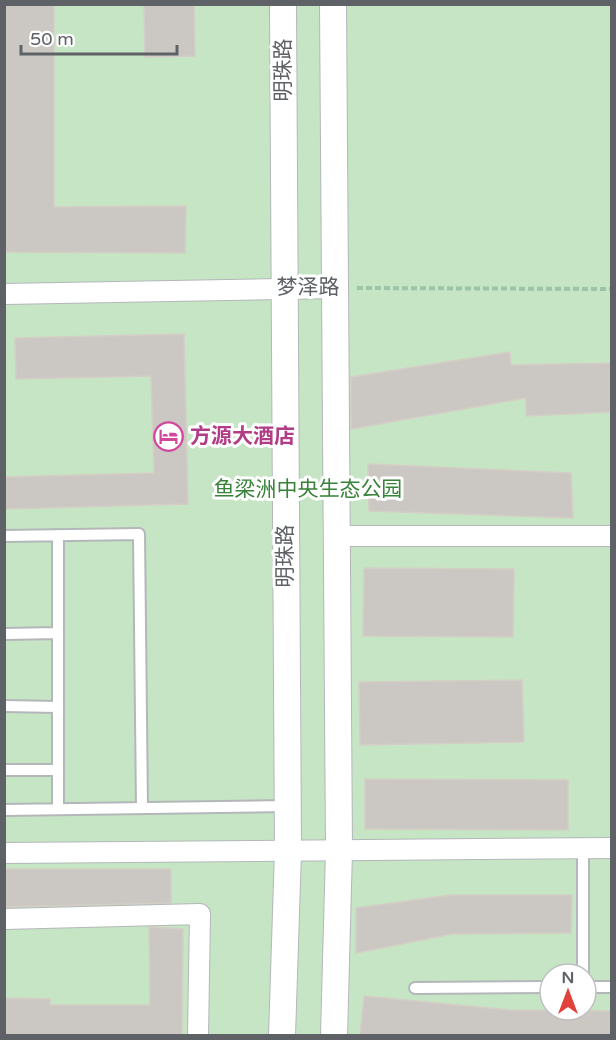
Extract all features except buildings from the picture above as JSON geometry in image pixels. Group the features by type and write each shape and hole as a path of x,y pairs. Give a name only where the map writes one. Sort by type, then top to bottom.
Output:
{"street":[{"name":"明珠路","path":"282,1035 288,851 283,4"},
{"path":"333,4 339,850 334,1035"},
{"name":"梦泽路","path":"4,294 283,287 334,288"},
{"path":"336,536 612,536"},
{"path":"4,853 612,848"},
{"path":"4,919 200,914 198,1035"}],"lane":[{"path":"4,536 139,534 142,808"},
{"path":"58,535 58,809"},
{"path":"4,634 58,633"},
{"path":"4,706 58,707"},
{"path":"4,770 58,770"},
{"path":"4,810 287,806"},
{"path":"583,849 583,962"},
{"path":"415,988 538,987"}],"path":[{"name":"梦泽路","path":"334,288 612,289"}],"green space":[{"name":"鱼梁洲中央生态公园","path":"5,5 611,5 611,1035 5,1036"}],"place":[{"name":"方源大酒店","path":"169,436"}]}
